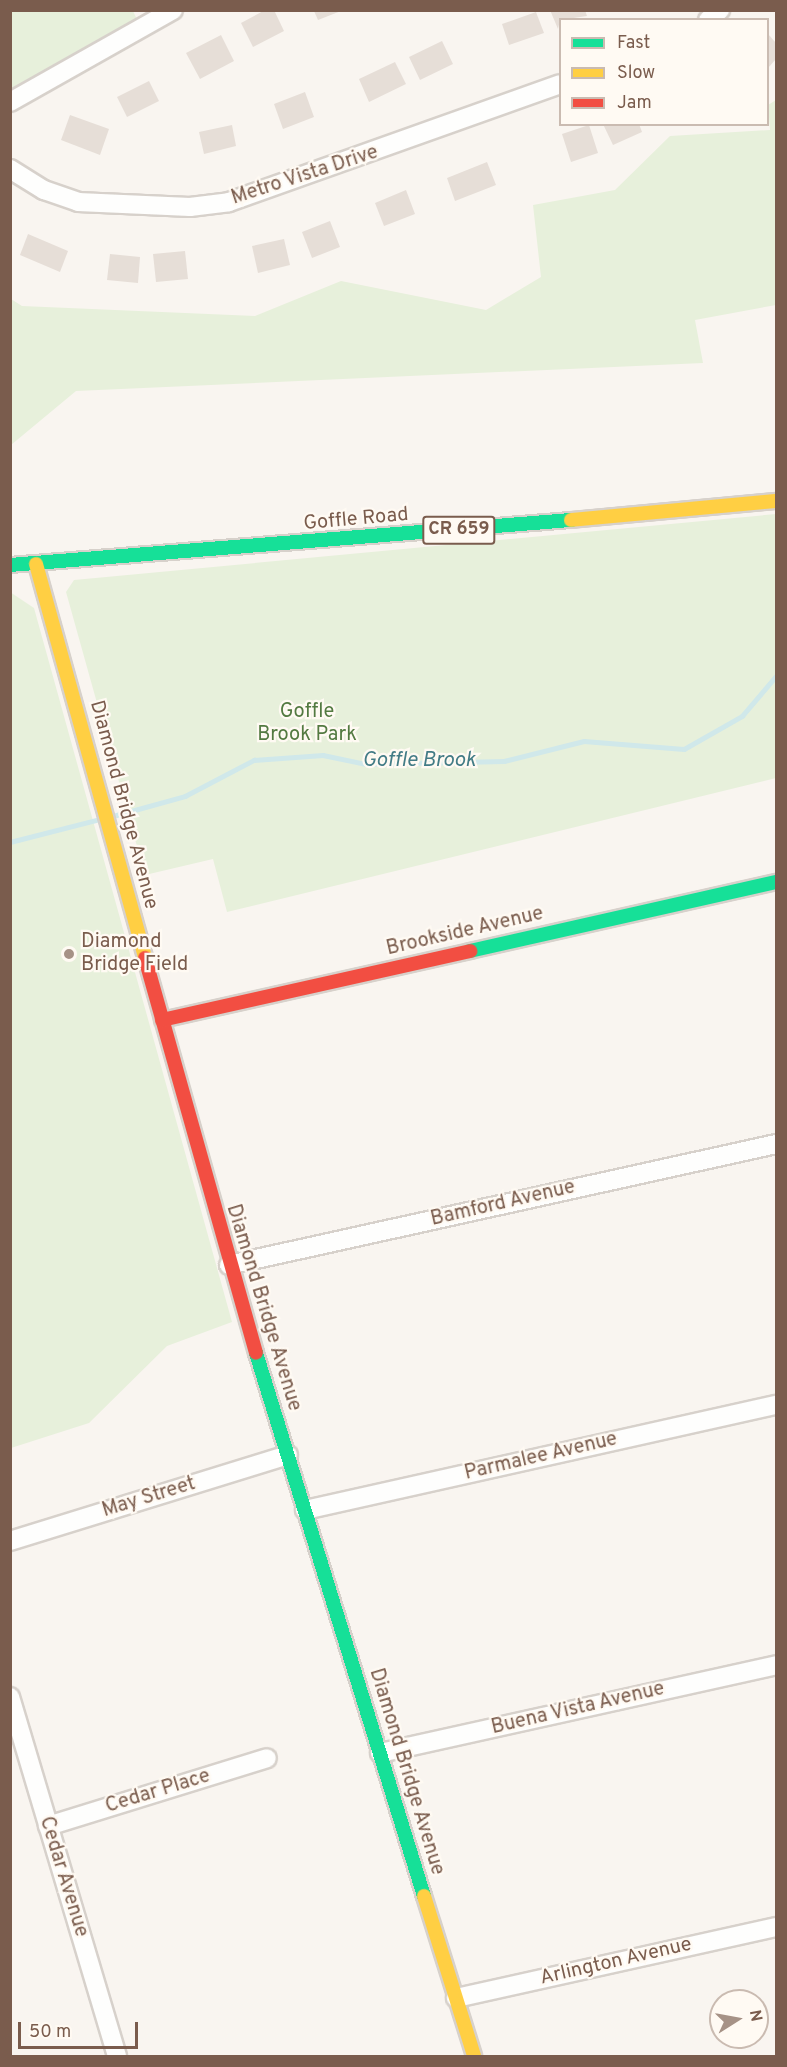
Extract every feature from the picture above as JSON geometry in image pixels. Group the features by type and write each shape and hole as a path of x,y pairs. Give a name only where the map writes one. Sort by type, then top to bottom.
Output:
{"street":[{"path":"10,102 173,10"},
{"name":"Metro Vista Drive","path":"10,169 44,190 78,202 179,207 229,202 559,85"},
{"name":"Goffle Road","path":"10,565 777,501"},
{"name":"Diamond Bridge Avenue","path":"36,564 229,1265 474,2056"},
{"name":"Brookside Avenue","path":"162,1020 777,882"},
{"name":"Bamford Avenue","path":"229,1265 777,1144"},
{"name":"Parmalee Avenue","path":"305,1509 777,1405"},
{"name":"May Street","path":"10,1541 288,1455"},
{"name":"Buena Vista Avenue","path":"380,1753 777,1665"},
{"name":"Cedar Avenue","path":"11,1699 117,2056"},
{"name":"Cedar Place","path":"48,1826 267,1758"},
{"name":"Arlington Avenue","path":"456,1998 777,1927"}],"green space":[{"path":"11,11 133,11 141,28 11,99"},
{"path":"776,100 776,305 695,320 703,363 76,391 11,445 11,299 22,306 255,316 341,281 486,310 541,277 533,205 615,190 670,136 770,130 769,104"},
{"name":"Goffle Brook Park","path":"776,514 776,778 227,912 213,859 145,875 66,592 74,580"},
{"path":"10,592 34,608 232,1322 167,1346 89,1423 11,1448"}],"building":[{"path":"265,10 274,10 284,31 253,47 241,23"},
{"path":"550,10 585,10 587,16 559,18 558,29"},
{"path":"314,11 341,11 318,20"},
{"path":"536,12 544,33 509,45 502,24"},
{"path":"221,35 234,61 200,79 186,53"},
{"path":"769,35 776,43 776,59 769,67"},
{"path":"442,41 453,64 420,80 409,57"},
{"path":"395,62 406,84 369,102 359,79"},
{"path":"149,81 159,101 127,117 117,97"},
{"path":"305,92 314,117 283,129 274,104"},
{"path":"70,115 109,129 100,155 61,140"},
{"path":"232,125 236,146 204,154 199,132"},
{"path":"589,126 598,153 571,162 562,134"},
{"path":"604,126 640,126 642,132 613,145"},
{"path":"487,162 496,185 455,201 447,178"},
{"path":"406,190 415,214 384,226 375,203"},
{"path":"330,221 340,247 312,258 302,232"},
{"path":"28,234 68,251 60,272 20,255"},
{"path":"284,239 290,265 258,273 252,246"},
{"path":"185,251 188,279 156,282 153,254"},
{"path":"110,254 140,257 138,283 107,280"}],"waterway":[{"name":"Goffle Brook","path":"113,816 185,796 254,760 323,755 366,764 504,761 584,741 684,749 742,716 776,676"},
{"name":"Goffle Brook","path":"10,842 100,819"}],"traffic: fast":[{"path":"10,565 571,520"},
{"path":"470,951 776,882"},
{"path":"256,1353 424,1896"}],"traffic: slow":[{"path":"571,520 776,501"},
{"path":"36,564 145,958"},
{"path":"424,1896 474,2056"}],"traffic: jam":[{"path":"162,1020 470,951"},
{"path":"145,958 256,1353"}],"place":[{"name":"Diamond Bridge Field","path":"69,954"}]}
